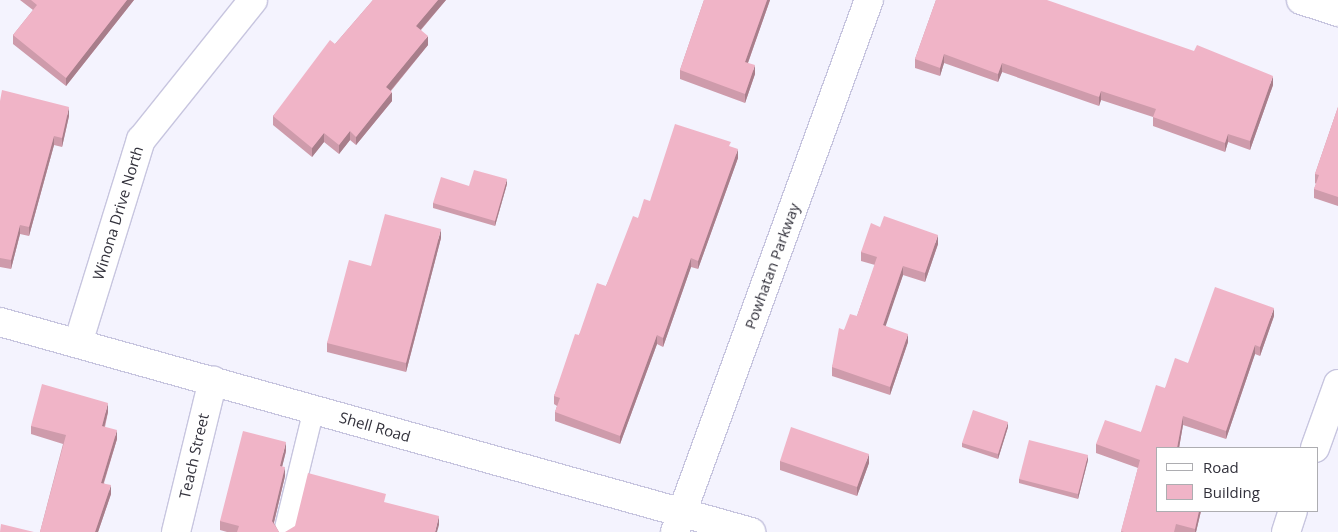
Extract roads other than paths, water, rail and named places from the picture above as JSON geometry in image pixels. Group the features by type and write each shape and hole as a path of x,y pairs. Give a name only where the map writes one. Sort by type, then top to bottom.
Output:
{"street":[{"name":"Winona Drive North","path":"78,343 141,140 253,0"},
{"name":"Powhatan Parkway","path":"678,523 869,0"},
{"path":"1301,0 1338,12"},
{"name":"Shell Road","path":"0,322 314,409 678,523 751,532"},
{"name":"Teach Street","path":"176,532 213,380"},
{"path":"1315,447 1338,384"},
{"path":"1286,532 1293,512"}],"lane":[{"path":"284,532 314,409"}]}
